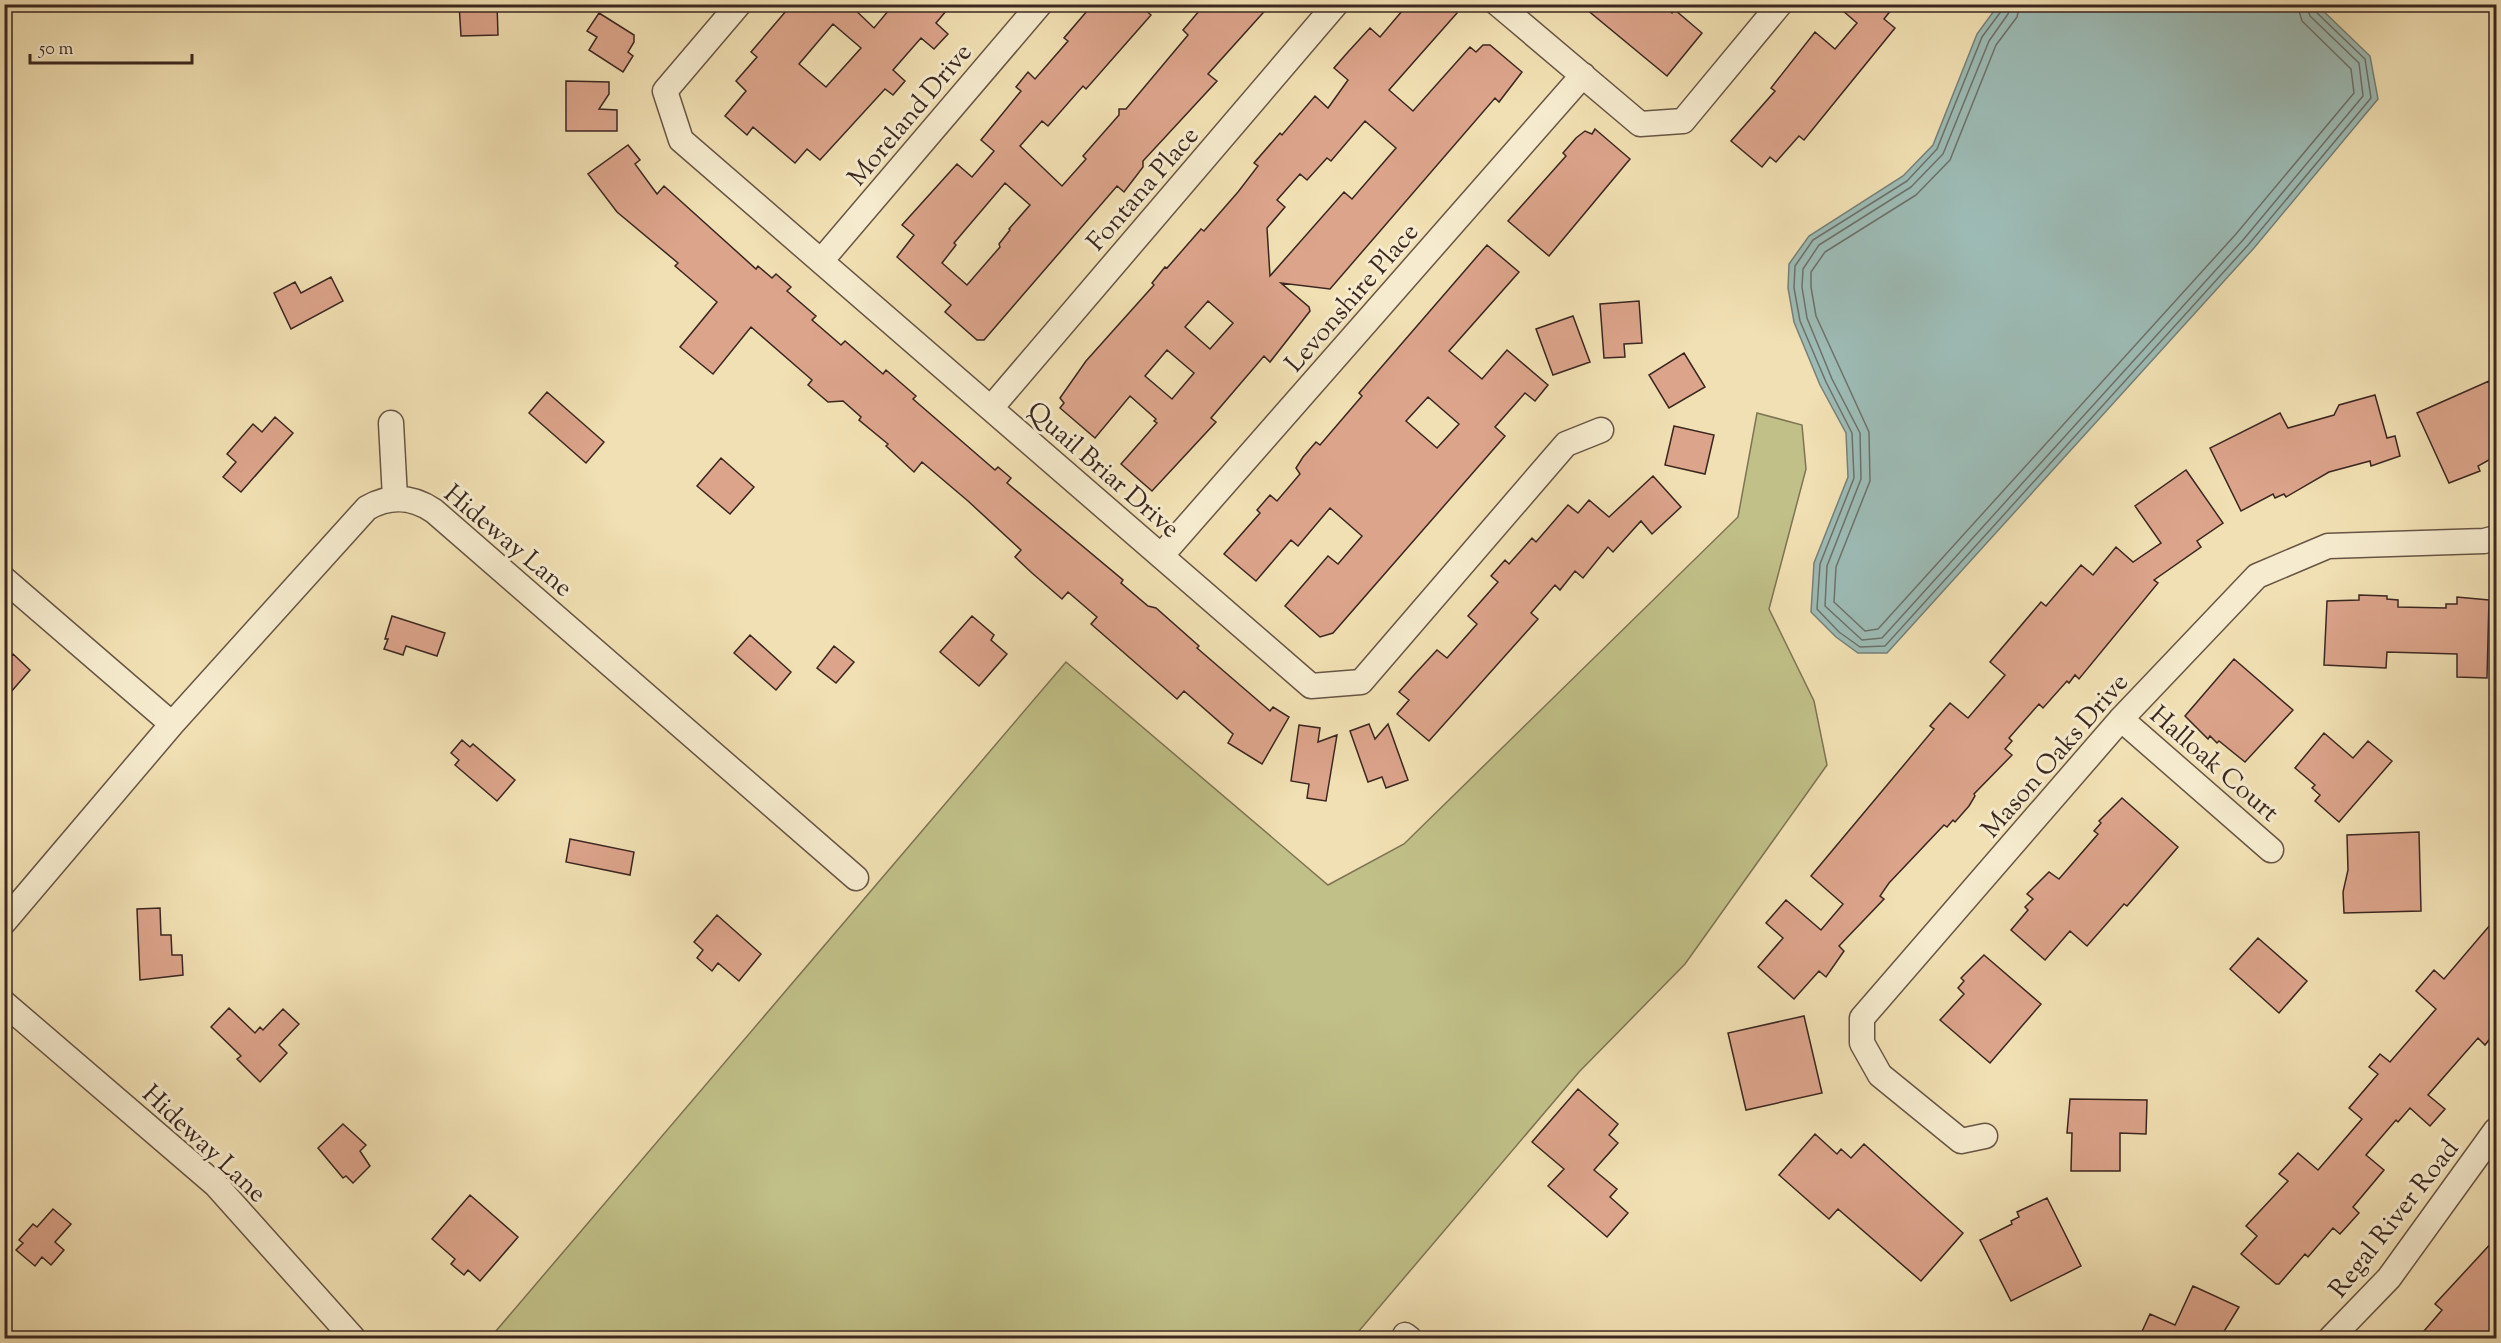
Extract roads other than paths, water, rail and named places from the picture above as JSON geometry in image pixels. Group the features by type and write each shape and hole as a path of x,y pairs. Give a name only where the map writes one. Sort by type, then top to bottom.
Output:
{"street":[{"name":"Quail Briar Drive","path":"739,4 665,91 681,140 1311,686 1361,682 1566,444 1601,430"},
{"name":"Moreland Drive","path":"821,261 1040,4"},
{"name":"Fontana Place","path":"991,408 1336,4"},
{"path":"1498,4 1640,124 1683,121 1780,4"},
{"name":"Levonshire Place","path":"1161,556 1583,75"},
{"path":"4,922 172,724 367,508 379,501 395,498 391,423"},
{"name":"Hideway Lane","path":"395,498 423,504 434,511 856,878"},
{"name":"Mason Oaks Drive","path":"1984,1136 1961,1141 1880,1074 1862,1043 1863,1018 2121,719 2257,576 2328,546 2484,541 2496,538"},
{"path":"4,579 172,724"},
{"name":"Halloak Court","path":"2121,719 2271,850"},
{"name":"Hideway Lane","path":"4,1003 216,1185 353,1338"},
{"name":"Regal River Road","path":"2331,1338 2389,1278 2496,1130"}],"water":[{"path":"1999,4 2317,5 2370,56 2378,99 2254,248 1887,653 1858,653 1836,637 1811,612 1814,563 1848,477 1846,433 1820,385 1794,322 1788,288 1789,264 1809,236 1903,176 1933,145 1977,34"}]}
